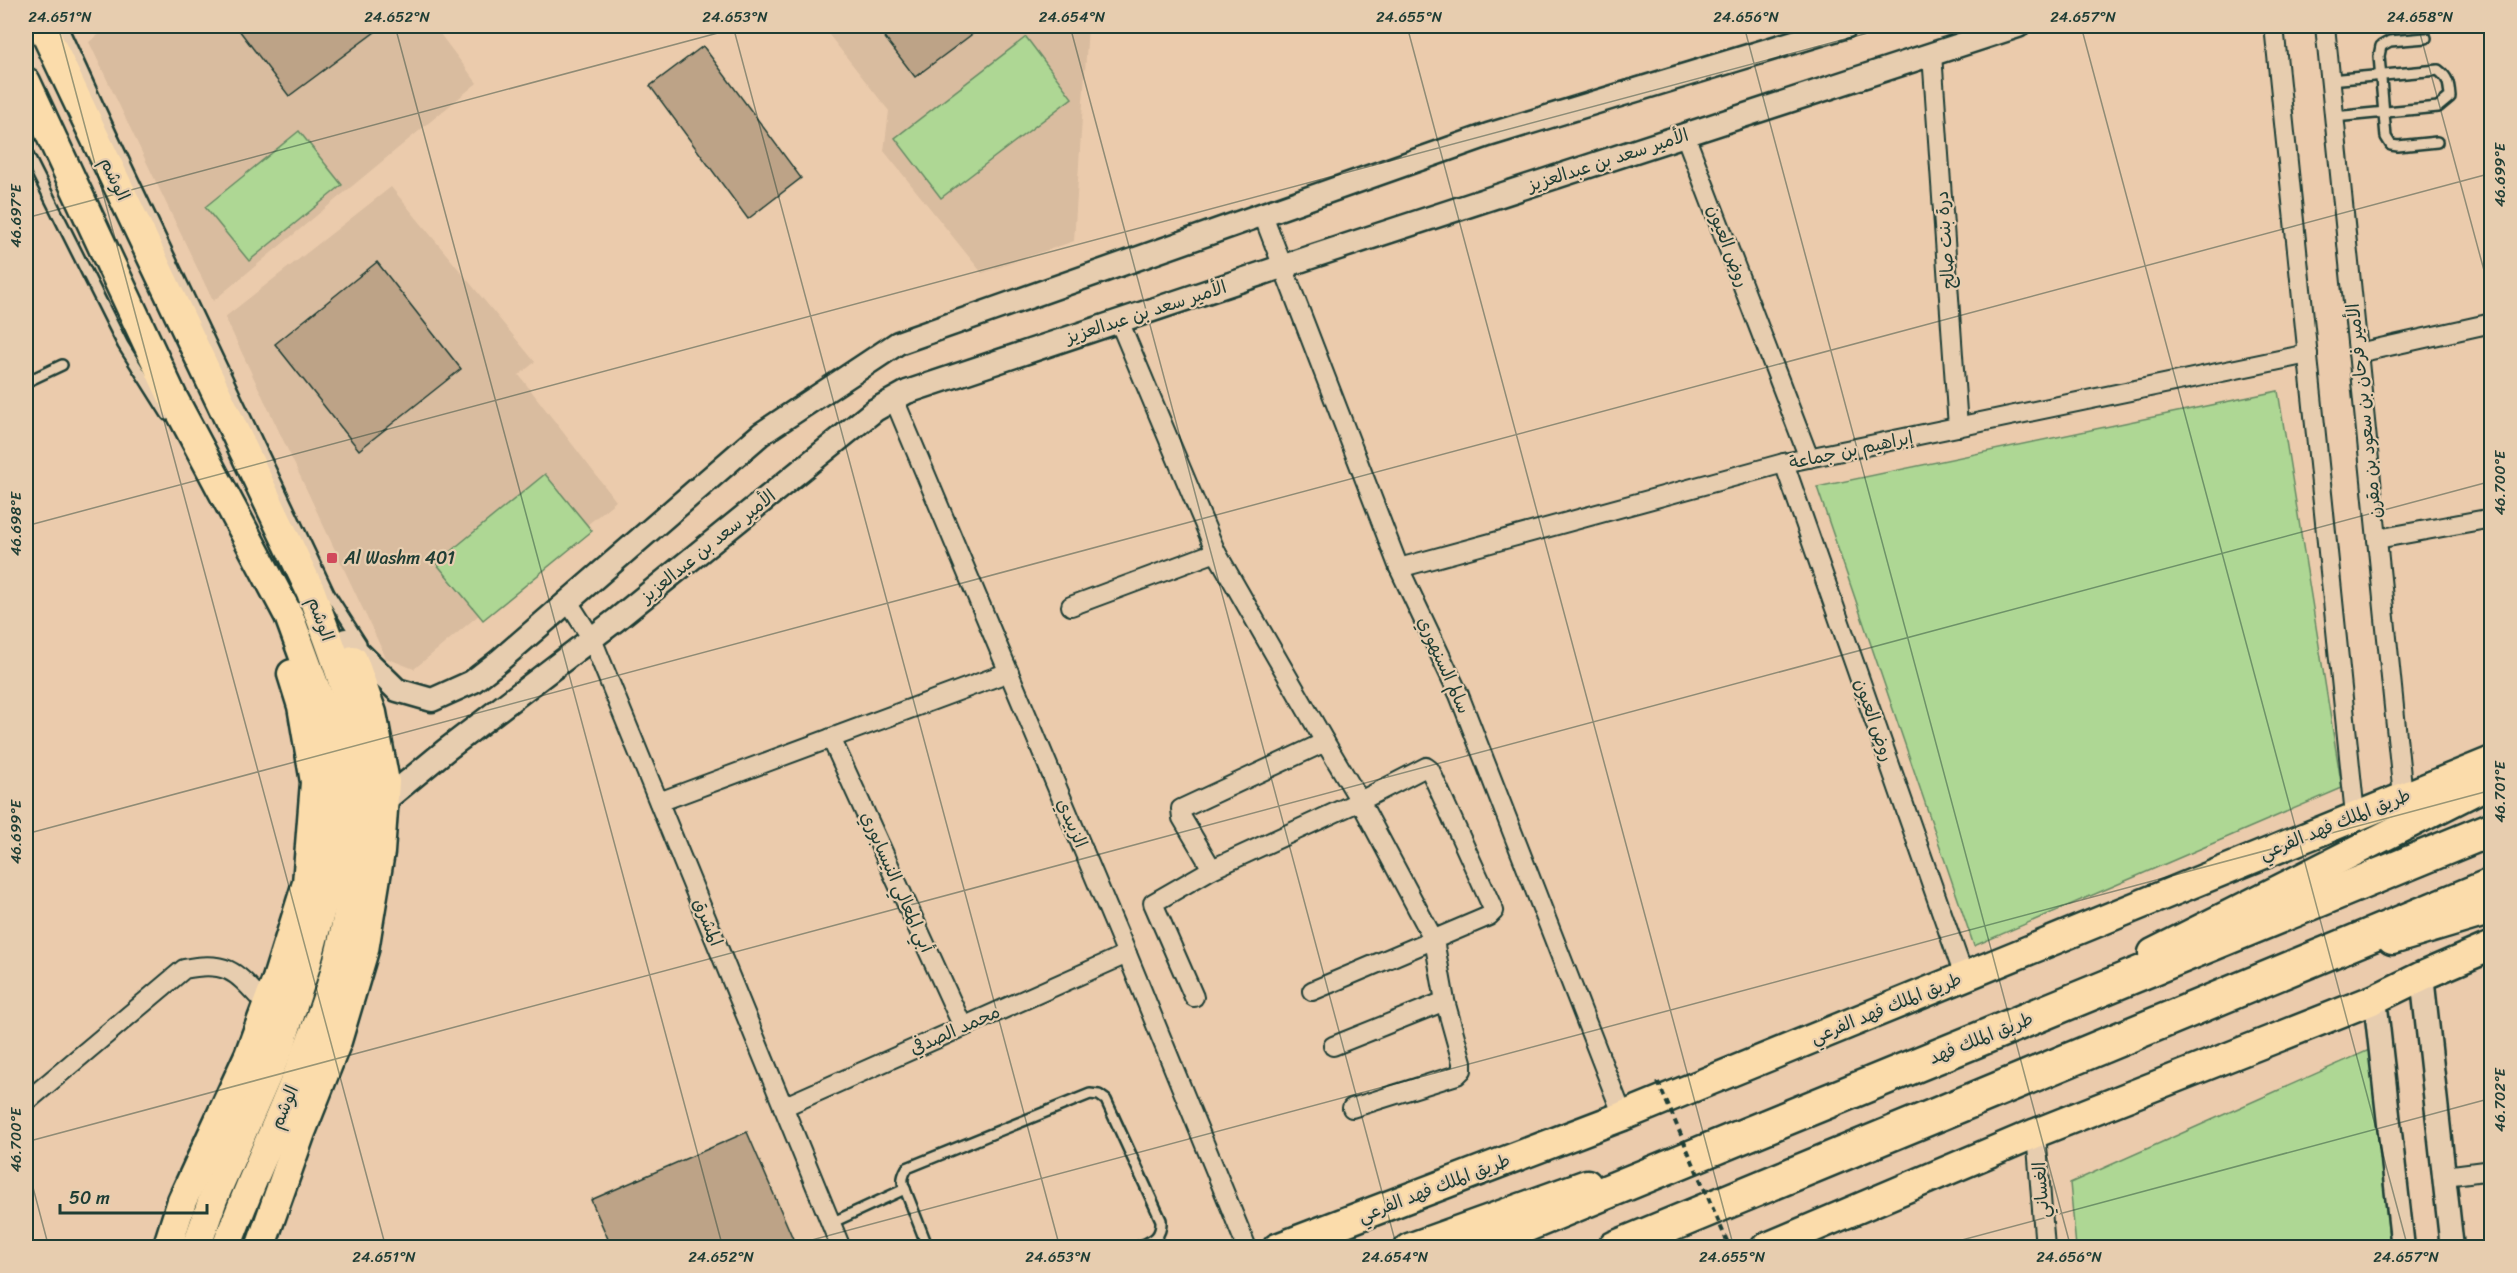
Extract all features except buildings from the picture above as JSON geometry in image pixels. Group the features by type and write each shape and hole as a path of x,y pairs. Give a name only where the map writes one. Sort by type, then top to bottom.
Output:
{"highway":[{"name":"طريق الملك فهد","path":"1471,1248 1851,1089 1993,1034 2492,829"},
{"path":"1615,1248 2492,885"}],"main road":[{"name":"الوشم","path":"42,26 311,592 338,667 354,729 359,779 359,829 345,927 328,994 286,1102 249,1185 226,1248"},
{"name":"الوشم","path":"26,82 172,396 289,616 323,709 332,747 337,824 333,863 307,962 281,1043 213,1199 196,1248"},
{"path":"216,355 226,413"},
{"path":"167,1248 182,1202 249,1055 307,884 315,782 302,706 252,549"},
{"path":"260,1248 301,1132 337,1041 364,950 380,852 385,782 372,713 346,640 311,592"},
{"name":"طريق الملك فهد الفرعي","path":"1276,1248 1623,1116 2355,815 2492,761"},
{"path":"1993,1034 2492,782"},
{"path":"2244,986 2492,910"},
{"path":"1765,1248 2036,1133 2375,999 2422,975 2492,946"},
{"path":"1409,1248 1851,1089"},
{"path":"1656,1248 1877,1139"}],"street":[{"path":"346,640 397,690 432,700 472,682 761,434 898,343 1488,135 1847,26"},
{"name":"الأمير سعد بن عبدالعزيز","path":"383,802 446,750 592,639 875,410 907,392 2018,26"},
{"path":"2274,26 2355,815"},
{"name":"الأمير فرحان بن سعود بن مقرن","path":"2325,26 2403,796"},
{"name":"درة بنت صالح","path":"1932,54 1958,427"},
{"name":"روض العيون","path":"1685,135 1809,458"},
{"name":"سالم السنهوري","path":"1263,214 1399,568 1459,695 1623,1116"},
{"path":"1119,321 1216,552 1360,801 1434,940 1444,1001 1462,1070 1457,1075 1352,1108"},
{"path":"2358,353 2492,323"},
{"name":"إبراهيم بن جماعة","path":"1399,568 1784,463 2308,354"},
{"name":"الزبيدي","path":"894,399 1127,954 1247,1248"},
{"name":"روض العيون","path":"1784,463 1964,976"},
{"path":"2377,539 2492,518"},
{"path":"1071,606 1216,552"},
{"name":"المشرق","path":"567,600 592,639 840,1248"},
{"path":"659,802 1009,672"},
{"name":"أبي المعالي النيسابوري","path":"831,738 963,1027"},
{"path":"1212,869 1182,818 1181,809 1325,742"},
{"path":"1194,997 1153,903 1212,869 1360,801 1426,767 1430,770 1494,910 1489,916 1312,991"},
{"name":"محمد الصدفي","path":"783,1107 1127,954"},
{"path":"26,1102 184,969 206,965 235,972 267,1006"},
{"path":"2422,975 2452,1248"},
{"path":"2375,999 2403,1248"},
{"path":"1333,1046 1444,1001"},
{"name":"الغساني","path":"2036,1133 2045,1248"},
{"path":"2445,1176 2492,1170"}],"lane":[{"path":"62,26 330,593 380,672"},
{"path":"2426,38 2390,41 2381,46 2379,56 2383,112 2386,137 2391,145 2398,147 2438,142"},
{"path":"2330,80 2439,70 2446,76 2449,83 2450,97 2438,107 2334,117"},
{"path":"26,151 123,345 172,423"},
{"path":"26,382 62,365"},
{"path":"184,442 252,549"},
{"path":"928,1248 905,1190 903,1175 908,1168 1090,1094 1099,1095 1106,1100 1161,1220 1162,1229 1156,1239 1136,1248"},
{"path":"831,1223 905,1190"}],"path":[{"path":"1658,1082 1730,1248"}],"shaded area":[{"path":"110,26 434,26 477,83 213,301 89,42"},
{"path":"822,26 1088,26 1074,241 982,273 884,151 889,111"},
{"path":"391,187 535,362 519,375 616,501 414,669 386,658 225,317"}],"green space":[{"path":"1026,37 1072,98 941,198 895,138"},
{"path":"299,131 342,185 249,261 205,207"},
{"path":"2278,391 2342,788 1974,946 1817,487"},
{"path":"545,474 592,531 483,620 436,563"},
{"path":"2369,1050 2390,1247 2076,1247 2070,1183"}],"place":[{"name":"Al Washm 401","path":"332,558"}]}
